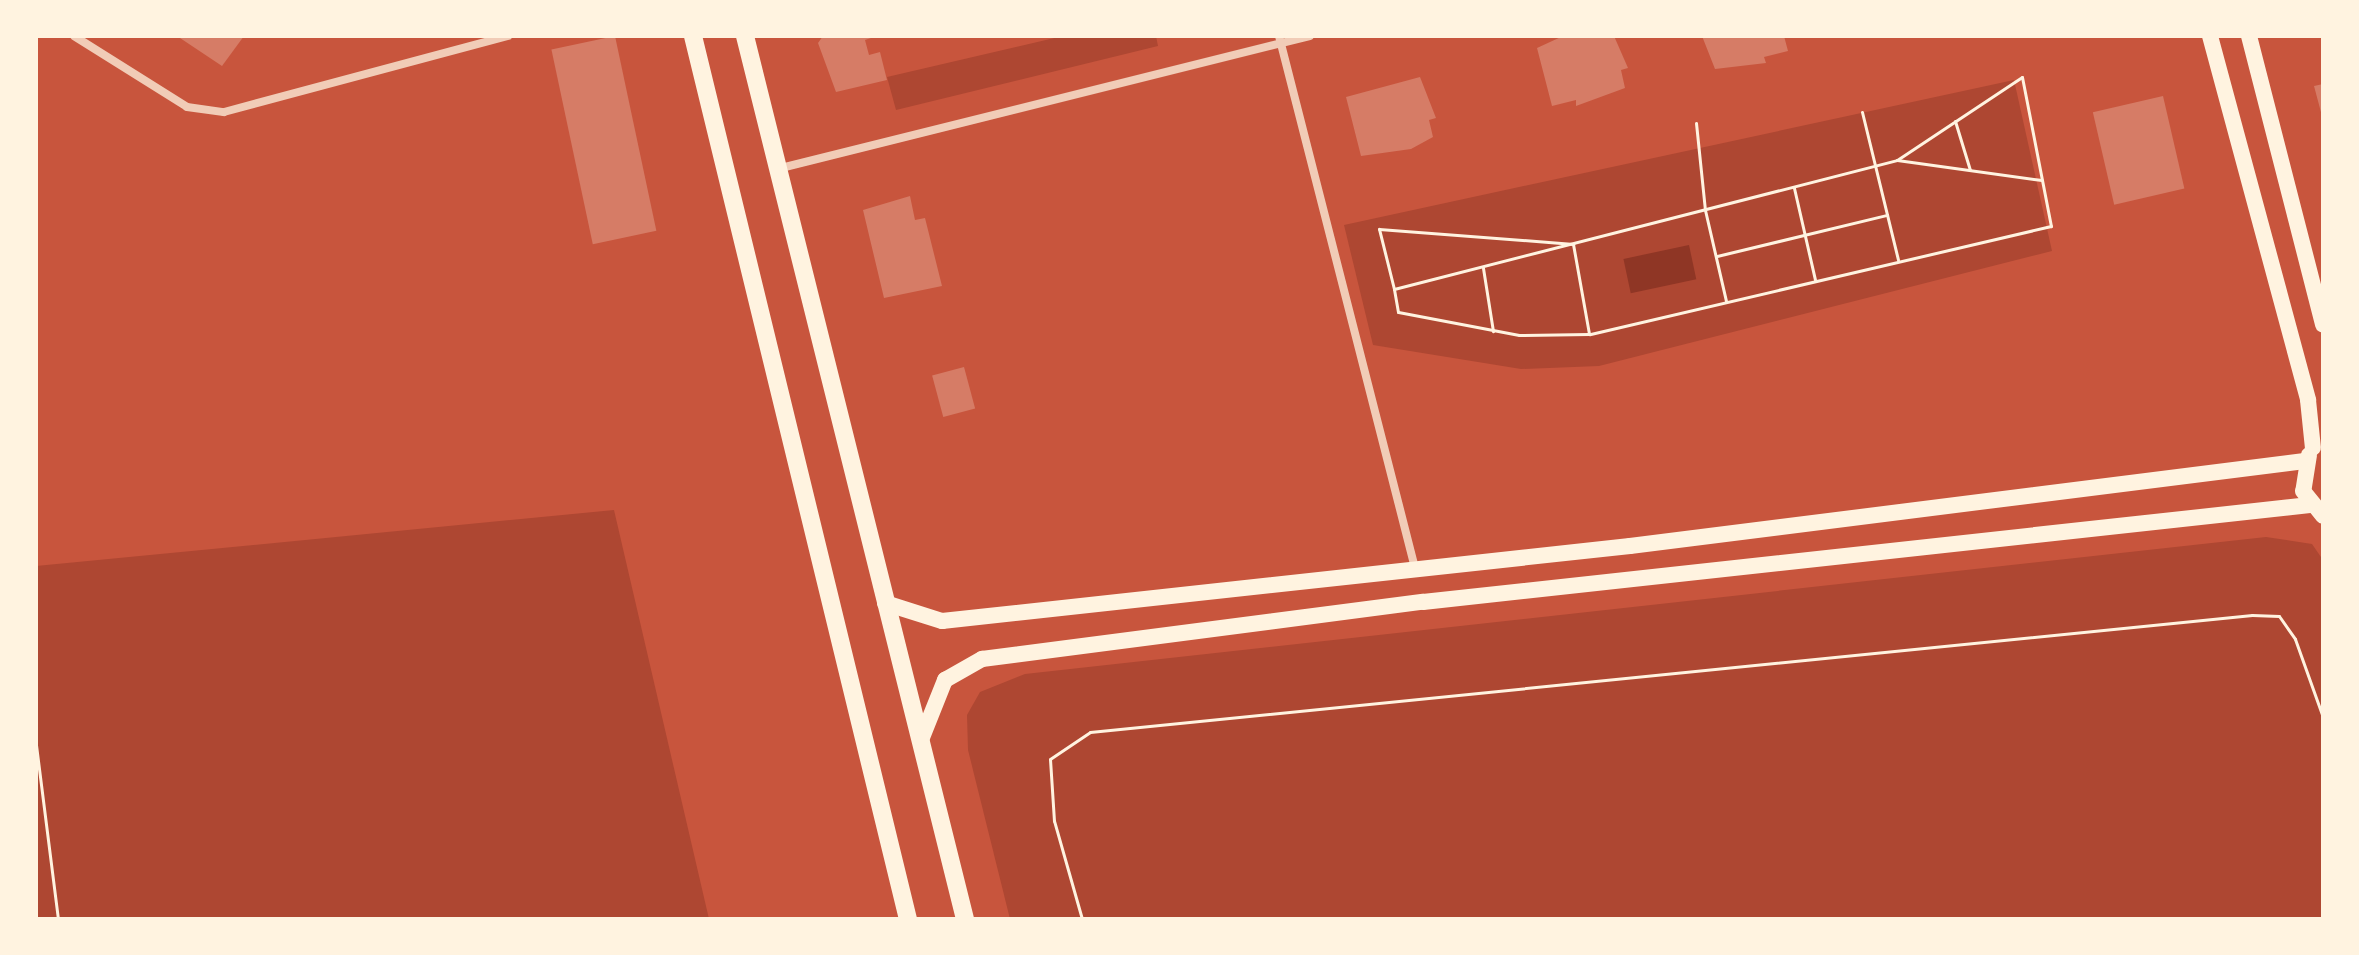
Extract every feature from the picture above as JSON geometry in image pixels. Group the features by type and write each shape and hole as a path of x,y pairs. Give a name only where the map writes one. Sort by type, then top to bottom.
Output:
{"main road":[{"path":"693,36 908,919"},
{"path":"745,36 965,919"},
{"path":"920,746 945,680 982,659 1423,602 2317,510 2308,400 2210,36"},
{"path":"2249,36 2323,325"},
{"path":"885,603 919,620 942,621 1415,568 2314,449"}],"street":[{"path":"74,36 187,107 224,112 508,36"},
{"path":"776,169 1280,39 1310,36"},
{"path":"1280,39 1415,568"}],"path":[{"path":"1394,289 1483,266 1573,244 1876,167 1897,160 2022,77 2051,226 1589,334 1493,331 1403,316 1394,289 1379,229 1573,244"},
{"path":"1862,112 1898,260"},
{"path":"1955,121 1970,170"},
{"path":"1696,123 1705,210 1726,301"},
{"path":"1897,160 2042,180"},
{"path":"1794,188 1815,280"},
{"path":"1717,256 1887,215"},
{"path":"1573,244 1589,334"},
{"path":"1483,266 1493,331"},
{"path":"1082,919 1054,821 1050,759 1090,732 2252,615 2279,616 2295,639 2323,717"},
{"path":"36,745 58,919"}],"shaded area":[{"path":"1063,36 1156,36 1158,46 896,110 887,77"},
{"path":"2014,80 2052,251 1599,366 1521,369 1373,345 1344,225"},
{"path":"1689,245 1696,279 1631,293 1623,259"},
{"path":"614,510 709,919 36,919 36,566"},
{"path":"2266,537 2312,544 2323,560 2323,919 1010,919 968,750 967,715 980,692 1025,674"}],"building":[{"path":"177,36 244,36 222,66"},
{"path":"615,36 656,231 593,244 551,50"},
{"path":"823,36 877,36 865,40 869,55 880,52 887,80 836,92 818,43"},
{"path":"1563,36 1614,36 1628,68 1621,70 1625,88 1576,106 1576,100 1552,106 1537,48"},
{"path":"1702,36 1784,36 1788,51 1764,57 1766,63 1715,69"},
{"path":"1420,77 1436,118 1429,120 1433,137 1411,149 1361,156 1346,97"},
{"path":"2323,84 2323,116 2322,116 2314,86"},
{"path":"2163,96 2184,189 2114,205 2093,112"},
{"path":"910,196 915,220 925,218 942,286 884,298 863,210"},
{"path":"964,367 975,409 943,417 932,376"}]}
